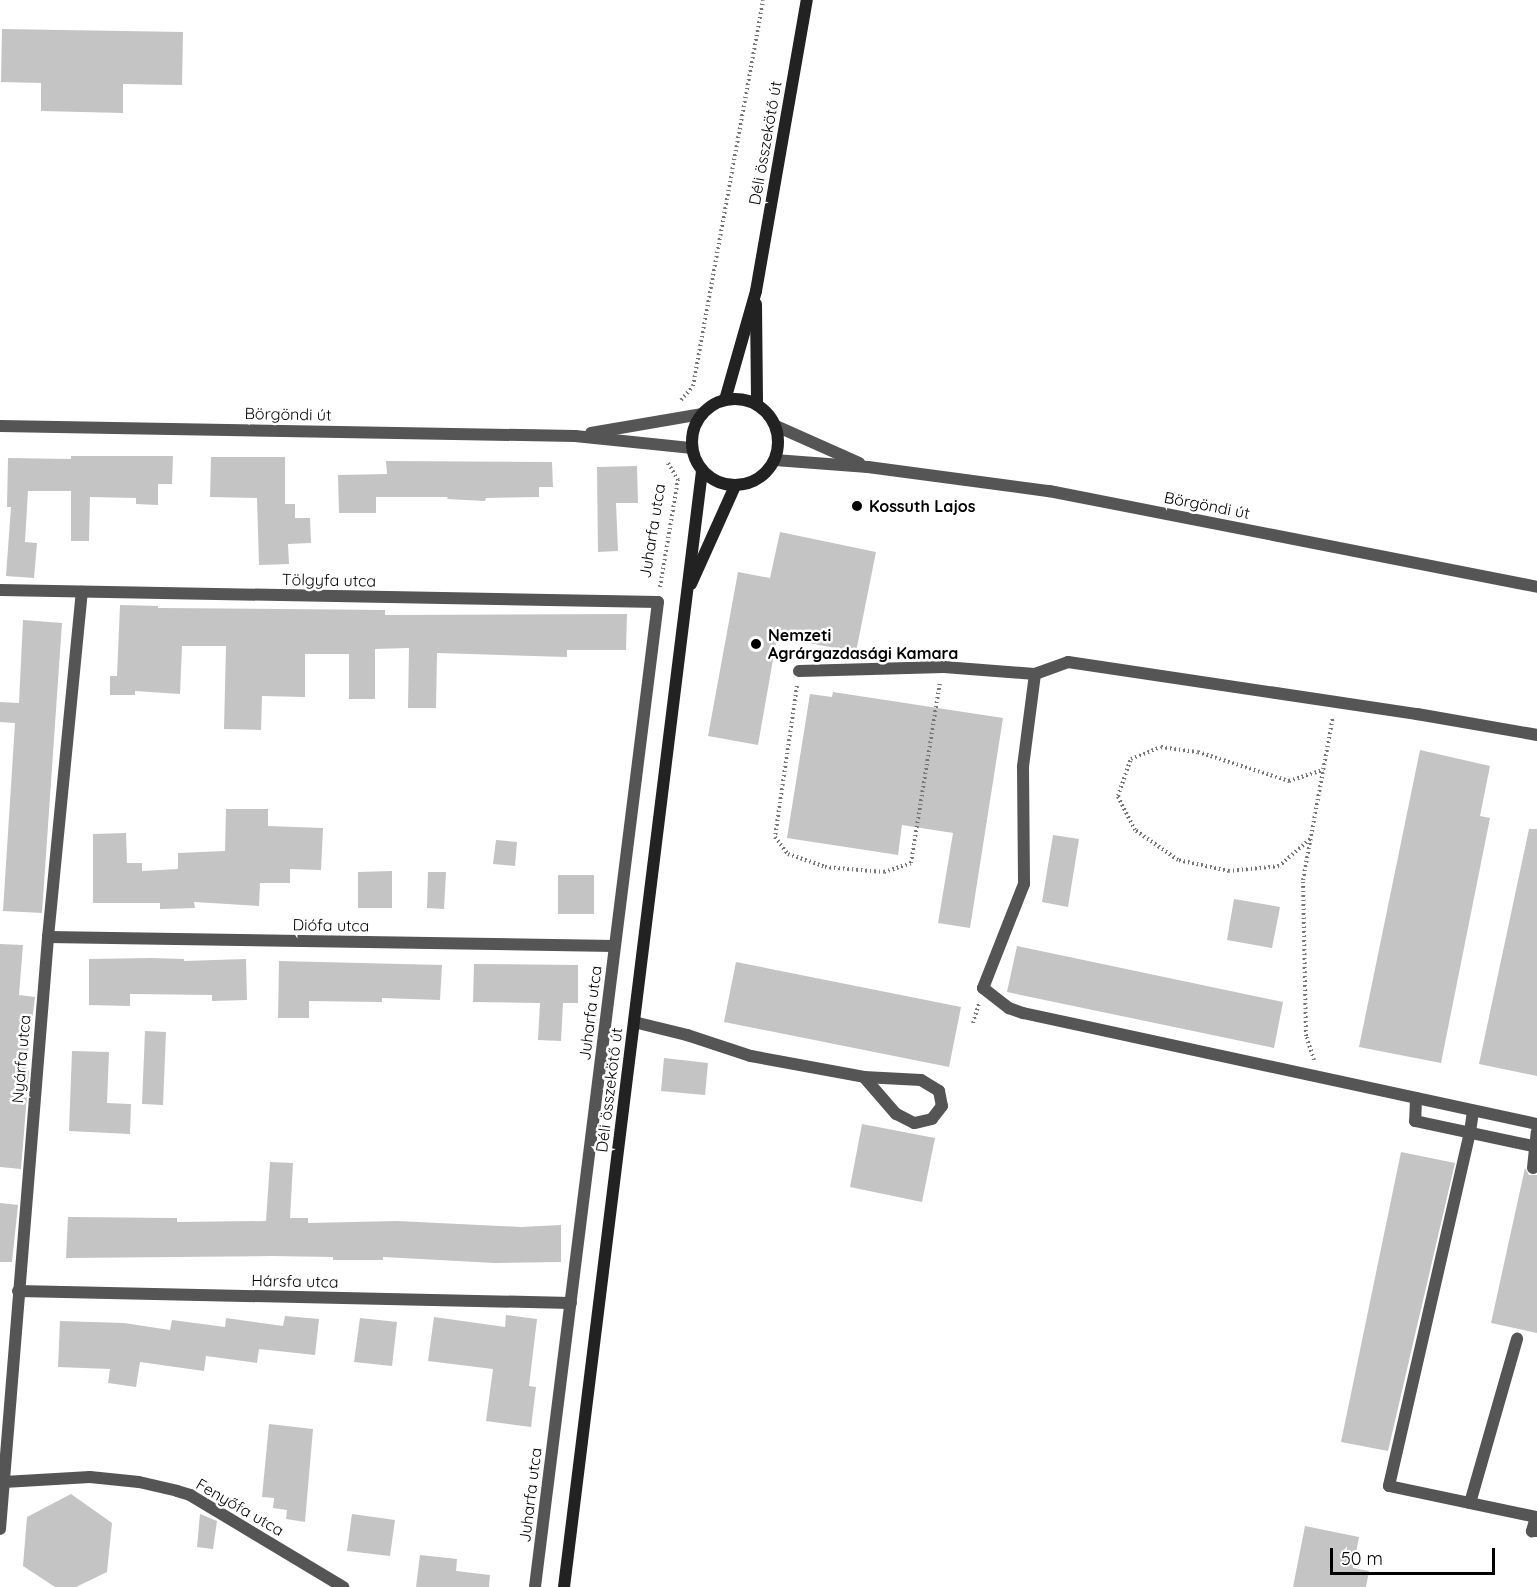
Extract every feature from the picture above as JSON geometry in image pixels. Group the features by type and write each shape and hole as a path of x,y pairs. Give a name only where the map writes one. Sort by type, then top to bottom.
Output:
{"main road":[{"name":"Déli összekötő út","path":"725,400 756,291 807,0"},
{"name":"Déli összekötő út","path":"756,291 757,405"},
{"path":"725,400 747,400 757,405 765,410 776,426 778,437 775,460 759,479 735,486 717,482 702,471 692,448 693,430 702,414 725,400"},
{"name":"Déli összekötő út","path":"564,1587 702,471"},
{"name":"Déli összekötő út","path":"686,596 735,486"}],"street":[{"name":"Börgöndi út","path":"575,436 668,422 702,414"},
{"name":"Börgöndi út","path":"0,426 575,436 692,448"},
{"name":"Börgöndi út","path":"776,426 868,467"},
{"name":"Börgöndi út","path":"775,460 868,467 1049,491 1537,587"},
{"name":"Tölgyfa utca","path":"0,590 658,602"},
{"name":"Nyárfa utca","path":"0,1529 48,936 82,592"},
{"name":"Juharfa utca","path":"535,1587 658,602"},
{"path":"799,671 944,667 1035,674 1068,662 1537,735"},
{"path":"1035,674 1023,767 1024,884 983,988 1010,1008 1023,1013 1537,1125"},
{"name":"Diófa utca","path":"48,936 614,946"},
{"path":"634,1022 687,1035 751,1056 864,1077 921,1080 939,1091 942,1106 932,1119 914,1123 896,1114 864,1077"},
{"path":"1416,1098 1415,1121 1536,1147"},
{"path":"1473,1111 1389,1486 1536,1516 1532,1531 1537,1531"},
{"path":"1533,1168 1537,1132"},
{"name":"Hársfa utca","path":"18,1291 571,1303"},
{"path":"1470,1503 1517,1339"},
{"name":"Fenyőfa utca","path":"4,1482 90,1477 139,1482 183,1493 343,1587"}],"path":[{"path":"668,422 670,409 693,386 764,0"},
{"name":"Juharfa utca","path":"658,602 678,480 667,464 666,447"},
{"path":"799,671 775,837 788,854 825,867 884,872 911,863 938,688 944,667"},
{"path":"1320,1078 1306,1036 1303,880 1336,702"},
{"path":"1310,839 1279,866 1228,870 1178,860 1135,830 1118,796 1131,759 1161,747 1198,752 1289,781 1323,770"}],"building":[{"path":"2,29 183,32 182,85 123,84 123,113 41,111 41,83 1,82"},
{"path":"71,456 173,456 172,484 158,484 158,505 136,504 136,498 90,497 89,541 71,541 71,491 28,491 25,542 37,543 34,578 6,576 11,507 7,507 8,458 71,459"},
{"path":"211,457 285,457 285,504 295,504 295,518 310,518 311,543 288,544 289,564 259,565 257,498 210,497"},
{"path":"386,461 552,462 553,487 539,487 539,497 486,498 485,501 447,499 448,497 376,497 376,513 339,513 338,475 387,474"},
{"path":"637,466 638,503 616,503 618,551 598,552 597,467"},
{"path":"780,532 876,552 856,652 777,637 758,745 708,736 738,572 770,578"},
{"path":"120,605 158,606 158,608 385,610 385,615 627,614 626,650 567,650 567,657 437,653 436,708 408,708 409,648 375,649 375,699 349,699 349,654 305,654 305,697 262,696 261,730 224,729 226,646 182,646 180,694 135,691 135,695 110,695 110,676 117,676"},
{"path":"23,620 62,623 42,913 3,911 15,723 0,722 0,702 19,703"},
{"path":"833,692 1003,718 970,928 938,923 953,833 902,825 898,855 787,838 810,694 832,697"},
{"path":"1420,750 1490,766 1480,816 1490,818 1441,1063 1359,1047"},
{"path":"226,809 268,809 268,826 323,828 321,870 290,869 290,883 260,883 259,906 194,902 195,908 160,909 160,903 93,903 93,834 126,833 127,863 142,863 142,871 178,869 178,853 225,851"},
{"path":"1529,829 1537,829 1537,1076 1479,1064"},
{"path":"1053,835 1079,839 1068,907 1042,902"},
{"path":"496,840 517,842 515,866 493,864"},
{"path":"392,871 392,908 358,908 358,872"},
{"path":"428,872 446,872 444,909 427,908"},
{"path":"558,875 594,875 594,914 558,914"},
{"path":"1234,899 1280,907 1272,948 1227,940"},
{"path":"0,944 23,945 19,995 35,997 26,1070 29,1071 21,1169 0,1167"},
{"path":"1017,946 1283,1002 1274,1048 1007,992"},
{"path":"89,959 184,959 184,961 246,959 247,1000 212,1001 212,995 130,994 130,1006 89,1005"},
{"path":"279,961 442,965 440,1000 382,998 382,1002 309,1001 309,1018 278,1018"},
{"path":"736,962 961,1007 949,1067 724,1022"},
{"path":"474,964 578,965 578,1003 563,1003 561,1041 538,1040 540,1003 473,1002"},
{"path":"145,1031 166,1032 163,1105 142,1104"},
{"path":"72,1051 109,1052 107,1103 131,1104 130,1134 69,1131"},
{"path":"664,1058 708,1063 705,1095 661,1091"},
{"path":"862,1124 935,1138 922,1202 850,1187"},
{"path":"1401,1152 1455,1163 1388,1451 1341,1442"},
{"path":"270,1162 293,1163 290,1218 308,1218 308,1223 397,1221 521,1227 561,1225 561,1262 495,1263 383,1257 383,1260 333,1260 333,1257 271,1256 66,1258 68,1217 177,1218 177,1222 266,1221"},
{"path":"1525,1168 1529,1175 1537,1175 1537,1333 1491,1323"},
{"path":"0,1203 18,1205 12,1262 0,1262"},
{"path":"506,1315 537,1319 529,1386 536,1387 531,1427 486,1421 493,1369 428,1361 434,1317 505,1327"},
{"path":"285,1316 319,1319 315,1355 259,1349 257,1363 206,1356 204,1371 140,1362 136,1387 108,1383 110,1369 58,1367 60,1321 124,1323 170,1330 172,1320 225,1327 226,1318 283,1326"},
{"path":"360,1318 397,1322 392,1366 354,1362"},
{"path":"269,1424 313,1429 305,1522 286,1519 287,1510 273,1508 274,1498 262,1497"},
{"path":"71,1494 112,1523 107,1572 76,1587 55,1587 23,1566 27,1517"},
{"path":"200,1514 217,1521 213,1549 197,1547"},
{"path":"352,1514 395,1520 390,1556 347,1551"},
{"path":"1305,1526 1359,1537 1353,1568 1369,1571 1366,1587 1293,1587"},
{"path":"420,1555 457,1559 456,1571 490,1575 489,1587 416,1587"}],"place":[{"name":"Kossuth Lajos","path":"857,506"},
{"name":"Nemzeti Agrárgazdasági Kamara","path":"756,644"}]}
